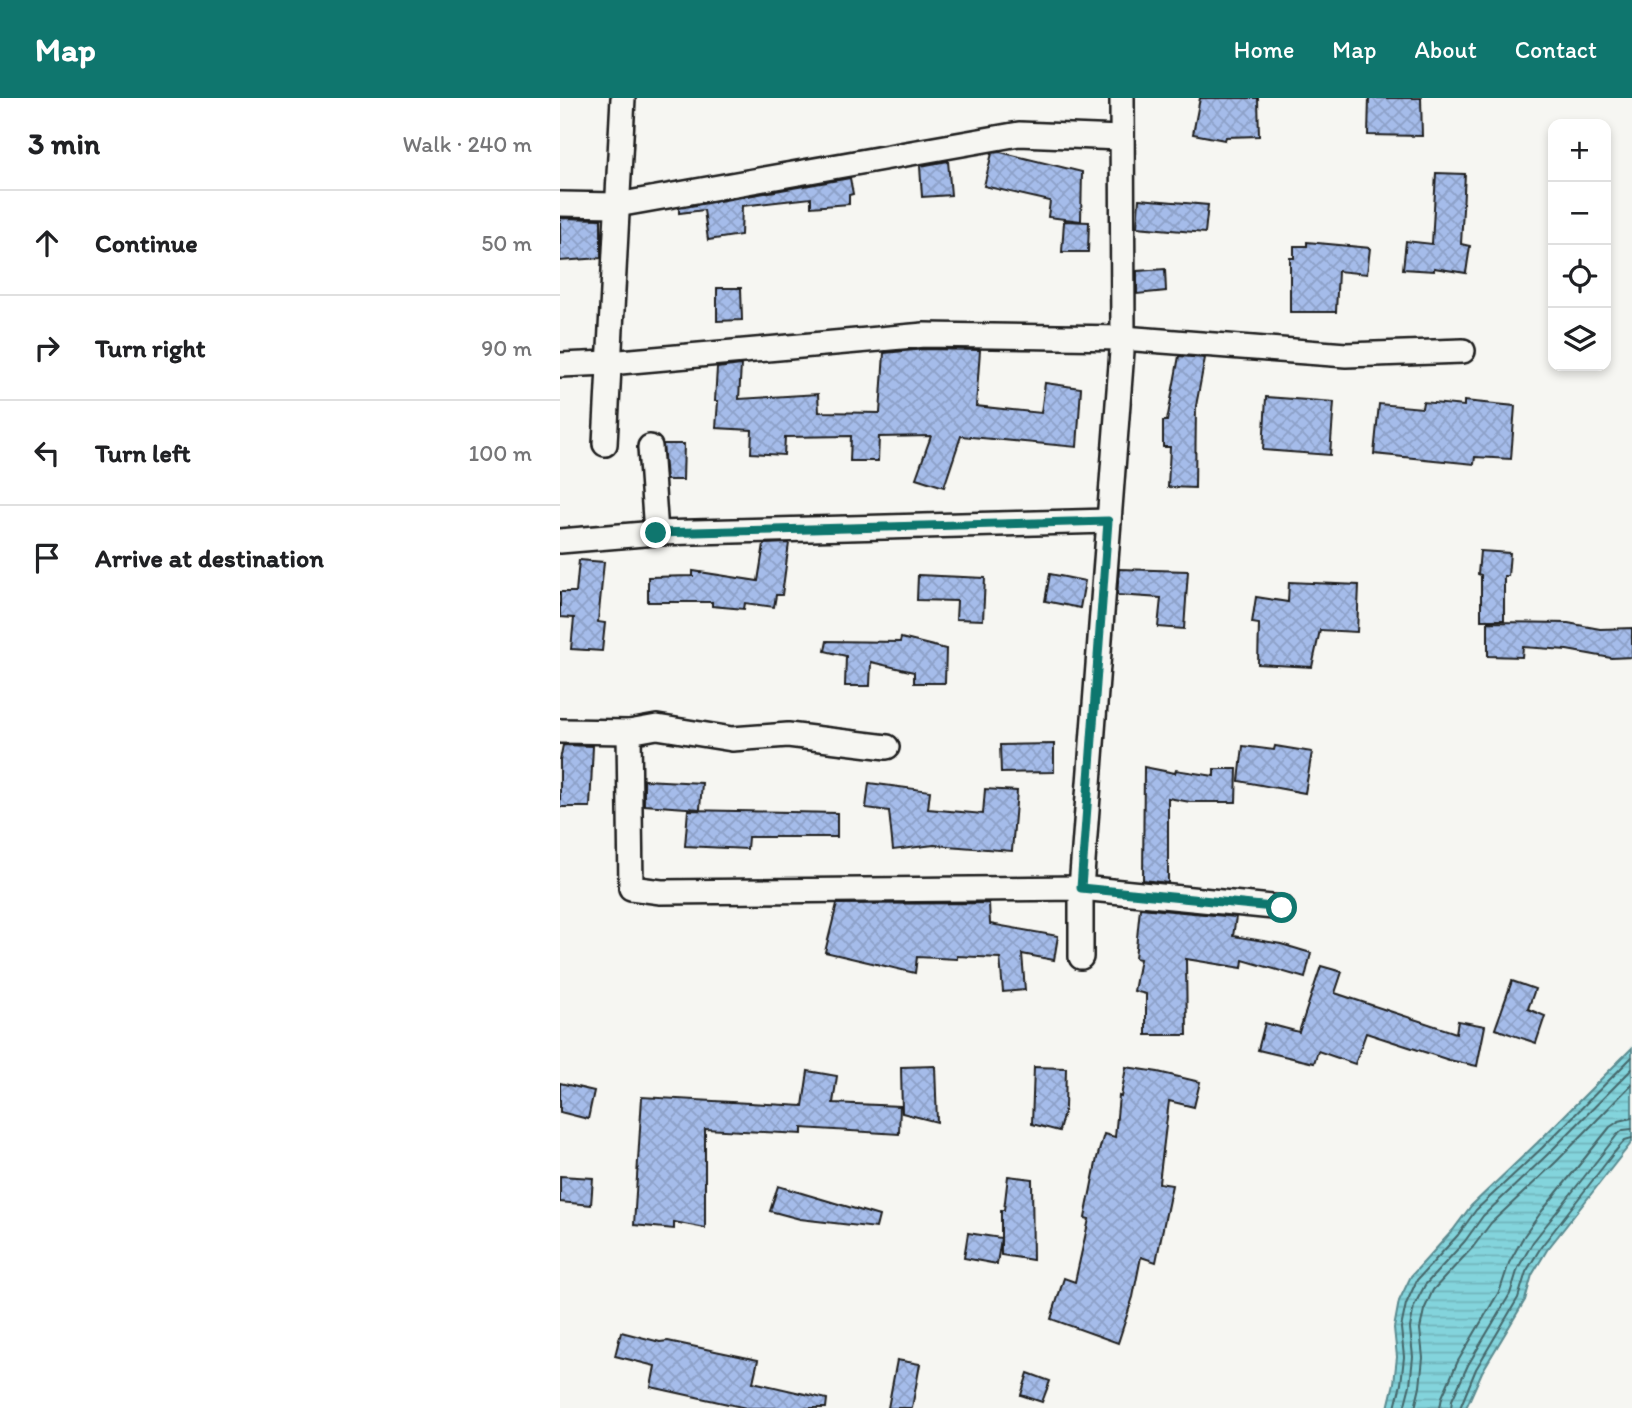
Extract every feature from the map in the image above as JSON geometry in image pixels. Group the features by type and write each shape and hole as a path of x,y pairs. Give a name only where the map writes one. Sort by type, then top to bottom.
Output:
{"street":[{"path":"605,444 623,98"},
{"path":"1081,957 1081,888 1123,338 1122,98"},
{"path":"560,204 617,205 1019,134 1121,138"},
{"path":"560,365 924,335 1123,338 1346,355 1463,351"},
{"path":"650,447 656,533"},
{"path":"560,541 656,533 1108,521"},
{"path":"560,731 629,732 657,727 732,739 788,735 887,747"},
{"path":"629,732 631,888 661,892 1081,888 1282,908"}],"water":[{"path":"1632,1048 1632,1142 1547,1250 1532,1275 1525,1300 1482,1372 1466,1408 1388,1408 1397,1357 1394,1328 1399,1301 1411,1276 1471,1206"}],"building":[{"path":"1200,98 1258,98 1259,136 1226,137 1225,140 1193,134"},
{"path":"1369,98 1421,98 1422,136 1368,135"},
{"path":"1000,152 1082,172 1081,221 1048,217 1050,201 984,186 992,153"},
{"path":"948,161 951,195 922,197 920,166"},
{"path":"1436,173 1465,174 1461,244 1470,246 1466,273 1434,268 1434,271 1403,269 1406,241 1432,244"},
{"path":"850,178 853,194 849,195 849,204 811,207 811,198 742,206 741,235 708,240 704,210 679,213 679,208"},
{"path":"1139,199 1208,205 1205,233 1137,227"},
{"path":"560,218 601,219 601,258 560,261"},
{"path":"1064,221 1089,222 1088,252 1062,252"},
{"path":"1307,242 1370,248 1367,274 1338,271 1336,312 1290,312 1290,258 1294,258 1294,246 1307,246"},
{"path":"1165,269 1166,291 1137,294 1137,271"},
{"path":"717,288 741,288 742,320 717,321"},
{"path":"925,349 980,350 976,406 1041,413 1045,383 1081,388 1077,447 961,436 944,487 916,478 931,436 879,437 878,461 850,461 851,436 785,437 784,455 751,453 752,430 716,428 717,368 741,365 739,399 818,394 819,412 880,413 884,353"},
{"path":"1179,356 1205,358 1196,406 1195,488 1168,487 1170,447 1163,447 1163,421 1167,421"},
{"path":"1266,397 1334,402 1330,455 1263,450"},
{"path":"1464,401 1515,406 1511,459 1475,457 1474,464 1374,454 1379,404 1422,408 1423,402 1464,406"},
{"path":"663,444 684,444 683,480 666,480"},
{"path":"789,543 782,595 776,595 774,607 745,603 744,609 712,606 712,602 648,602 648,577 693,576 693,571 758,581 764,544"},
{"path":"1480,551 1510,553 1508,576 1504,576 1504,620 1481,620 1481,575 1478,574"},
{"path":"579,560 604,562 598,622 605,623 602,651 571,649 574,618 560,617 560,592 576,592"},
{"path":"1119,569 1188,571 1184,629 1158,627 1161,598 1117,595"},
{"path":"1050,574 1085,581 1080,608 1045,601"},
{"path":"918,575 985,578 983,620 956,619 957,601 917,600"},
{"path":"1289,582 1359,585 1357,632 1320,630 1312,667 1258,664 1259,624 1252,623 1256,597 1288,602"},
{"path":"1488,622 1568,623 1600,629 1632,628 1632,657 1611,658 1567,650 1523,647 1522,657 1488,656"},
{"path":"901,638 946,649 945,683 914,683 914,672 871,662 870,686 845,686 846,656 825,651 827,641 900,642"},
{"path":"1054,744 1054,772 1001,773 1000,745"},
{"path":"563,745 593,746 590,807 560,807 560,760"},
{"path":"1243,746 1274,750 1275,746 1312,752 1305,793 1239,781"},
{"path":"1144,767 1214,776 1214,769 1237,769 1236,802 1190,802 1168,798 1168,883 1143,880"},
{"path":"644,780 702,783 700,809 644,805"},
{"path":"869,783 930,791 928,809 983,814 985,789 1017,791 1012,851 934,845 893,850 889,811 866,808"},
{"path":"688,810 837,813 837,837 748,837 747,849 685,846"},
{"path":"989,903 990,924 1058,936 1054,960 1022,954 1025,990 1003,992 1000,958 917,957 915,973 825,952 837,904"},
{"path":"1140,908 1236,917 1233,936 1281,944 1311,953 1305,978 1243,960 1242,968 1186,959 1187,1035 1146,1035 1146,994 1134,991 1140,959 1135,958"},
{"path":"1321,966 1342,972 1335,993 1456,1033 1458,1021 1485,1026 1477,1066 1449,1060 1366,1033 1355,1064 1318,1051 1314,1063 1258,1050 1265,1023 1299,1032"},
{"path":"1512,981 1535,989 1528,1009 1545,1016 1536,1043 1495,1029"},
{"path":"935,1066 937,1122 902,1113 901,1067"},
{"path":"1034,1067 1066,1068 1065,1108 1059,1131 1032,1124"},
{"path":"1126,1067 1200,1082 1194,1107 1169,1101 1159,1183 1172,1185 1156,1262 1141,1257 1133,1297 1118,1343 1051,1319 1064,1278 1075,1282 1089,1219 1085,1218 1097,1158 1104,1134 1115,1137 1119,1096 1121,1097"},
{"path":"808,1071 837,1076 833,1103 900,1106 899,1134 802,1128 802,1134 705,1129 705,1228 674,1222 674,1229 634,1225 642,1097 803,1106"},
{"path":"560,1083 594,1091 588,1119 560,1112"},
{"path":"560,1176 593,1178 591,1205 560,1202"},
{"path":"1008,1176 1032,1179 1033,1260 1001,1255 1001,1210 1004,1210"},
{"path":"778,1186 879,1216 876,1228 800,1219 770,1211"},
{"path":"968,1233 1001,1238 997,1264 964,1258"},
{"path":"621,1332 758,1360 753,1382 827,1399 826,1408 746,1408 651,1387 655,1366 615,1356"},
{"path":"897,1360 920,1364 912,1408 888,1408"},
{"path":"1028,1373 1050,1381 1042,1402 1021,1395"}],"route":[{"path":"656,533 1108,521 1081,888 1282,908"}]}
